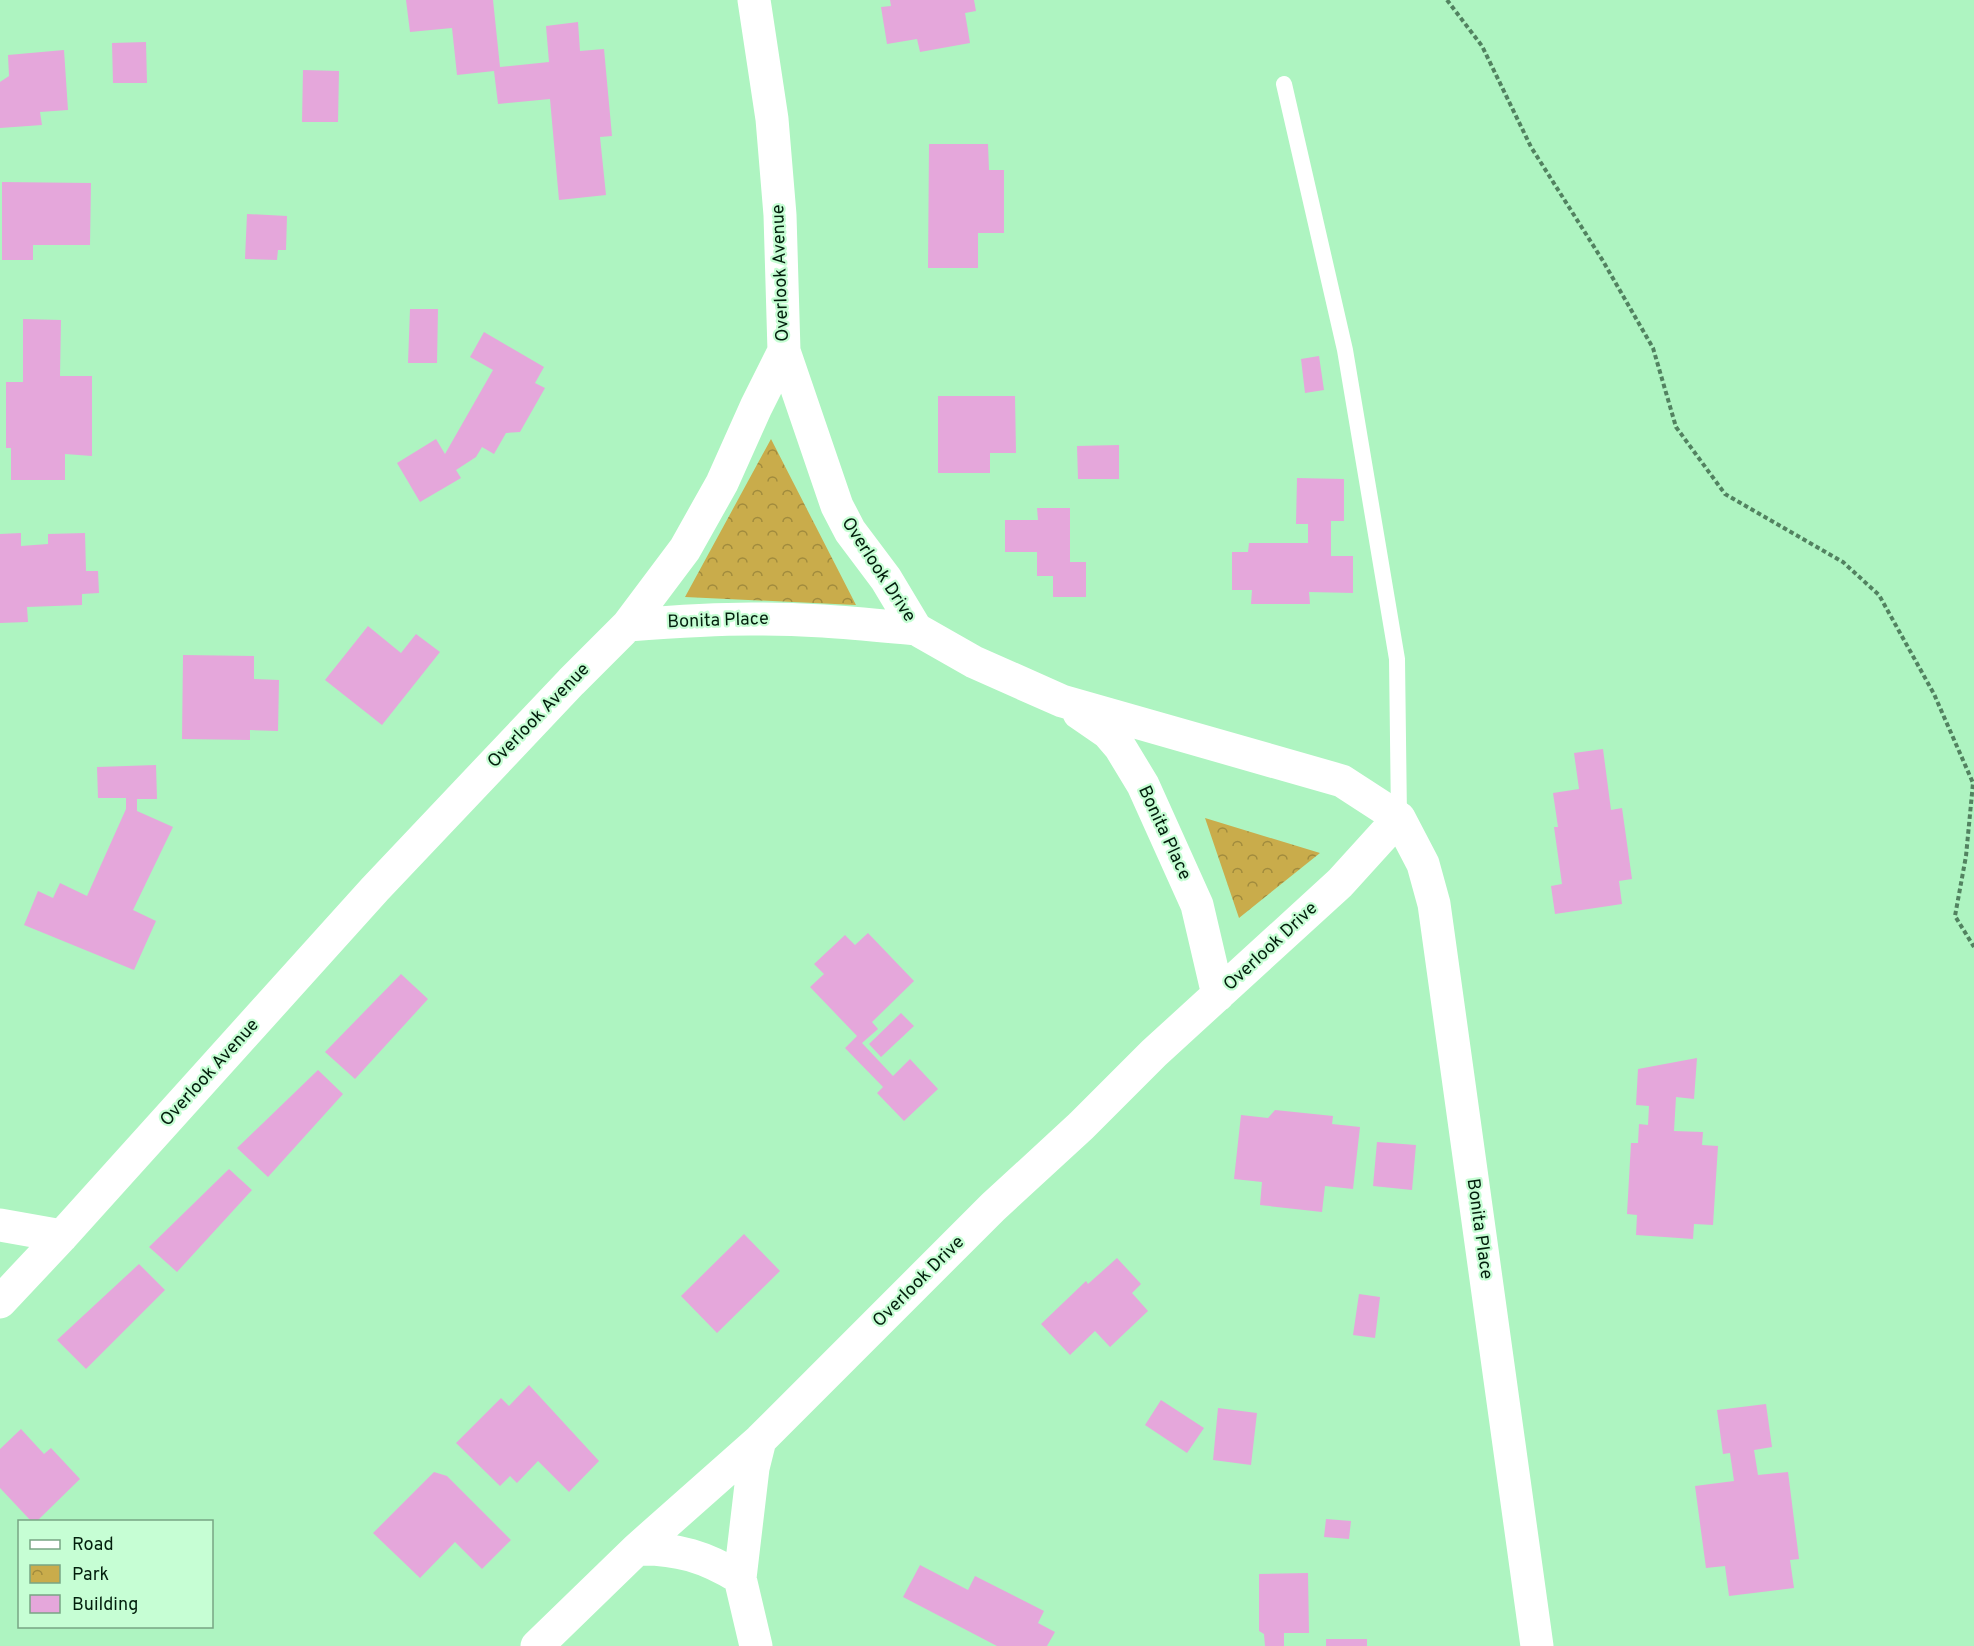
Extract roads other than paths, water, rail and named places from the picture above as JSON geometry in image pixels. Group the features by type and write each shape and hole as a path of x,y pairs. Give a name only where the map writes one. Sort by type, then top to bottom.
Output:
{"street":[{"name":"Overlook Avenue","path":"0,1302 375,889 628,625 685,549 722,483 756,406 784,351 780,215 774,143 754,0"},
{"name":"Overlook Drive","path":"537,1646 637,1549 760,1440 993,1207 1340,883 1399,818 1342,781 1062,701 974,662 916,629 885,579 850,531 837,506 784,351"},
{"name":"Bonita Place","path":"628,625 754,618 825,621 916,629"},
{"name":"Bonita Place","path":"1062,701 1108,733 1120,747 1143,785 1197,905 1218,995"},
{"name":"Bonita Place","path":"1399,818 1423,864 1434,904 1537,1646"},
{"path":"0,1225 62,1236"},
{"path":"756,1646 740,1578 753,1468 760,1440"},
{"path":"637,1549 652,1548 686,1552 717,1564 740,1578"}],"lane":[{"path":"1284,84 1345,350 1398,659 1399,818"}]}
